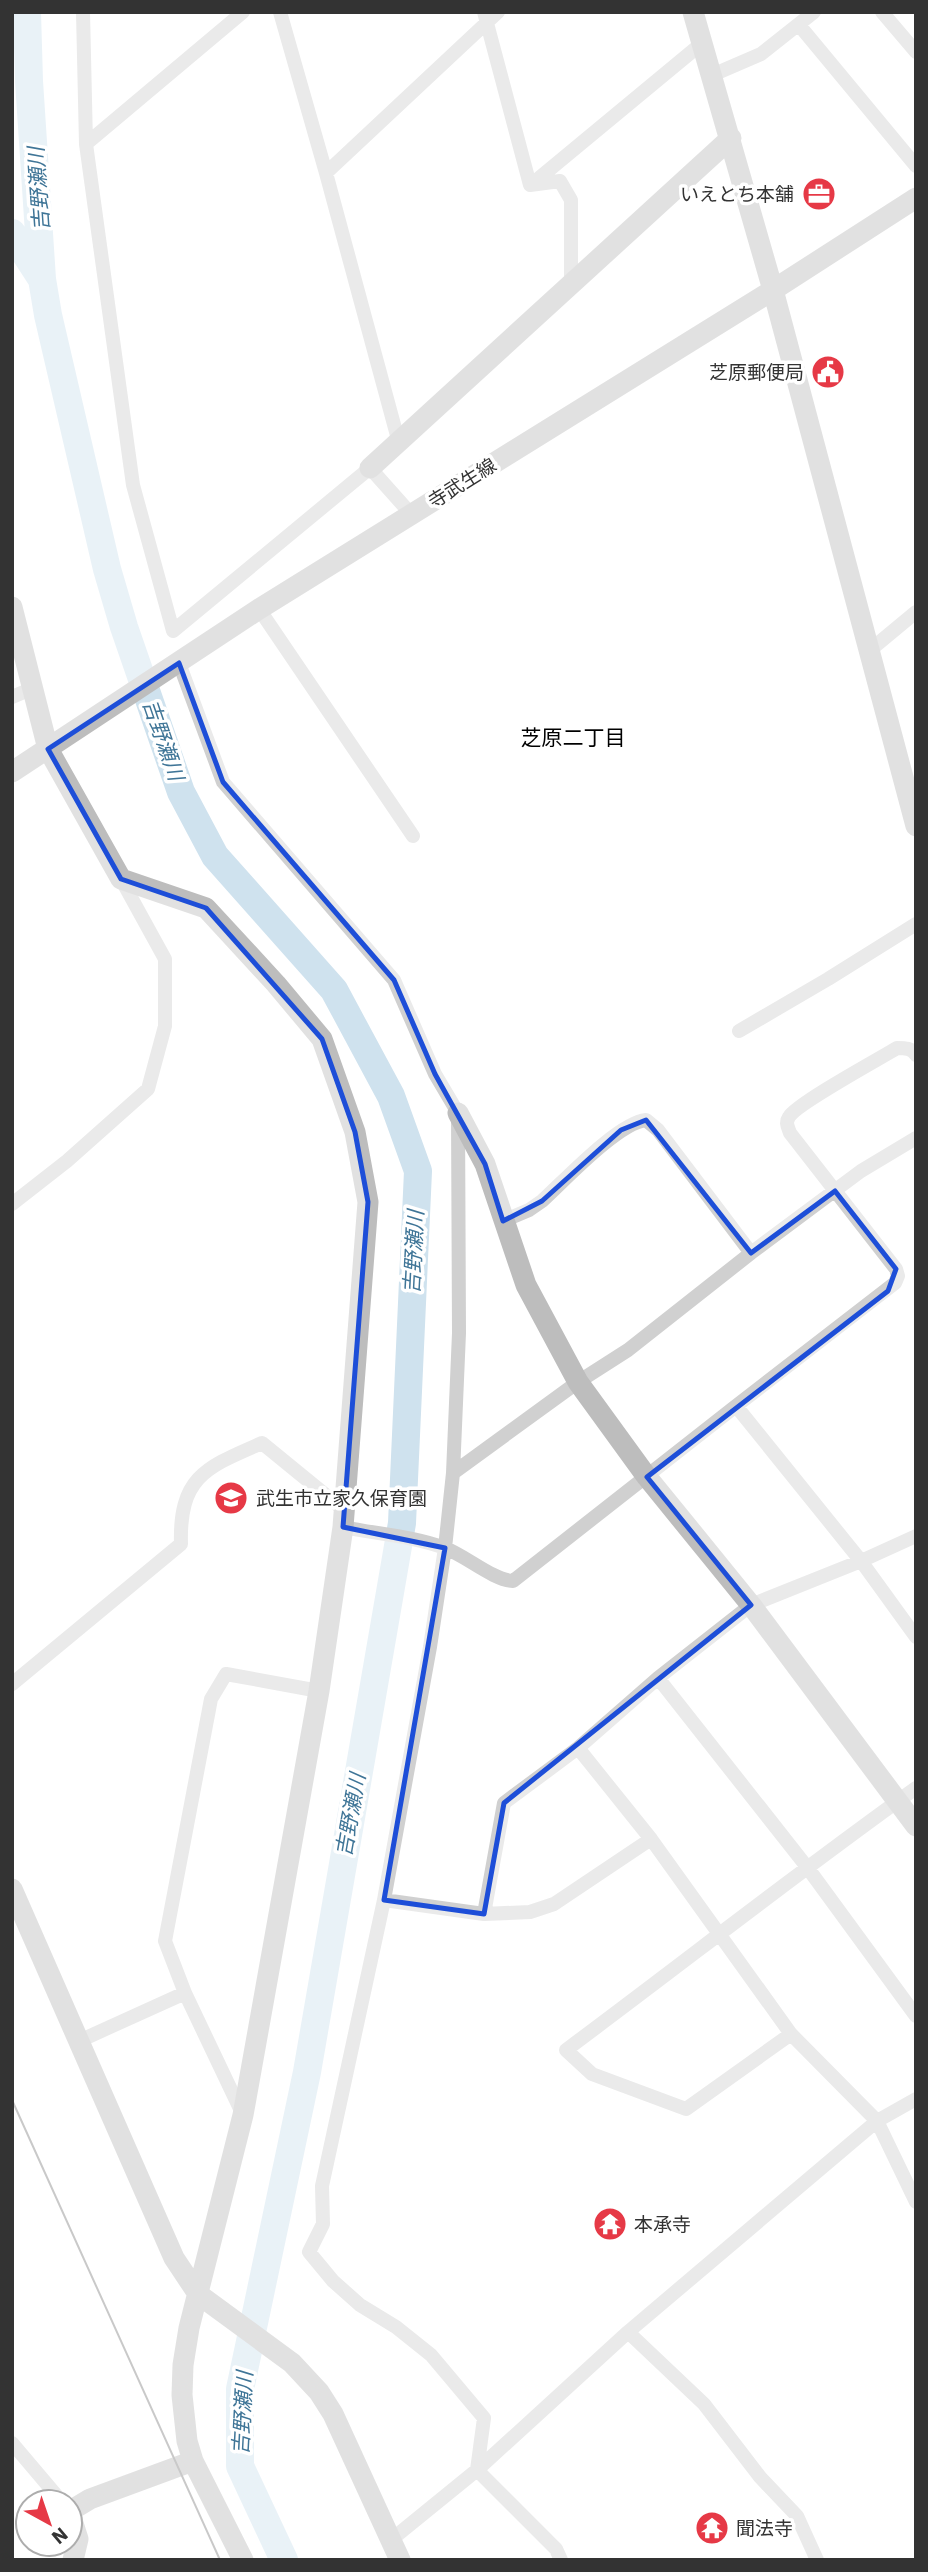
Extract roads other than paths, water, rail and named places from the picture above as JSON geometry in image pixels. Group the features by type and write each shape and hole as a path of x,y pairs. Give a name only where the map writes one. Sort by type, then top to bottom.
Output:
{"street":[{"path":"83,12 86,144 133,485 173,631 399,443 731,138"},
{"path":"86,144 243,12"},
{"path":"280,12 399,443"},
{"path":"693,12 773,290 869,651 911,783 916,826"},
{"path":"710,76 761,54 814,12"},
{"path":"882,12 916,52"},
{"path":"326,173 490,16"},
{"path":"490,16 530,185"},
{"path":"799,25 916,166"},
{"path":"530,185 701,44"},
{"path":"530,185 560,181 571,200 571,284"},
{"name":"寺武生線","path":"12,772 259,608 773,290 916,198"},
{"path":"370,468 411,514"},
{"path":"12,607 22,693 54,745 121,880 165,959 165,1026 148,1089 12,1204"},
{"path":"259,608 413,836"},
{"path":"869,651 916,612"},
{"path":"172,667 223,782 394,980 435,1074 485,1164 526,1285 578,1382 647,1477 751,1605 916,1826"},
{"path":"121,880 206,908 322,1039 355,1132 368,1202 344,1518 319,1691 243,2116 189,2328 182,2395 187,2441 193,2461 243,2560"},
{"path":"739,1031 916,924"},
{"path":"12,1684 181,1544 181,1522 186,1502 197,1479 213,1464 262,1443 344,1518 381,1534 445,1548 482,1566 502,1580 513,1581 895,1283 898,1276 896,1269 790,1133 787,1122 790,1114 897,1048 905,1048 916,1055"},
{"path":"458,1113 459,1333 453,1473 445,1548 430,1647 384,1900 322,2186 323,2224 309,2252 333,2281 360,2305 396,2327 431,2355 484,2418 477,2470"},
{"path":"503,1221 542,1201 621,1130 636,1121 646,1120 658,1130 751,1253"},
{"path":"453,1473 578,1382 628,1350 861,1171 916,1138"},
{"path":"736,1406 860,1561 916,1637"},
{"path":"484,1914 504,1803 578,1748 658,1678 751,1605 916,1536"},
{"path":"243,2116 185,1993 165,1941 211,1699 226,1674 319,1691"},
{"path":"658,1678 807,1867 916,2016"},
{"path":"578,1748 651,1839 791,2034 877,2121 916,2202"},
{"path":"791,2034 686,2109 592,2074 566,2050 916,1788"},
{"path":"384,1900 484,1914 530,1912 554,1904 651,1839"},
{"path":"12,1889 174,2258 198,2294 304,2374 333,2414 400,2560"},
{"path":"79,2042 185,1993"},
{"path":"391,2540 477,2470 628,2332 877,2121 916,2099"},
{"path":"628,2332 704,2403 760,2477 797,2516 817,2560"},
{"path":"12,2442 50,2488"},
{"path":"84,2503 193,2461"},
{"path":"477,2470 556,2549 561,2560"}],"waterway":[{"name":"吉野瀬川","path":"27,12 42,279 107,569 124,627 181,792 215,856 334,990 391,1096 418,1171 402,1523 307,2072 240,2389 240,2466 284,2560"},
{"path":"12,233 41,278"}],"tram line":[{"path":"12,2100 220,2560"}],"place":[{"name":"いえとち本舗","path":"819,194"},
{"name":"芝原郵便局","path":"828,372"},
{"name":"武生市立家久保育園","path":"231,1498"},
{"name":"本承寺","path":"610,2224"},
{"name":"聞法寺","path":"712,2528"}],"district":[{"name":"芝原二丁目","path":"573,738"}]}
